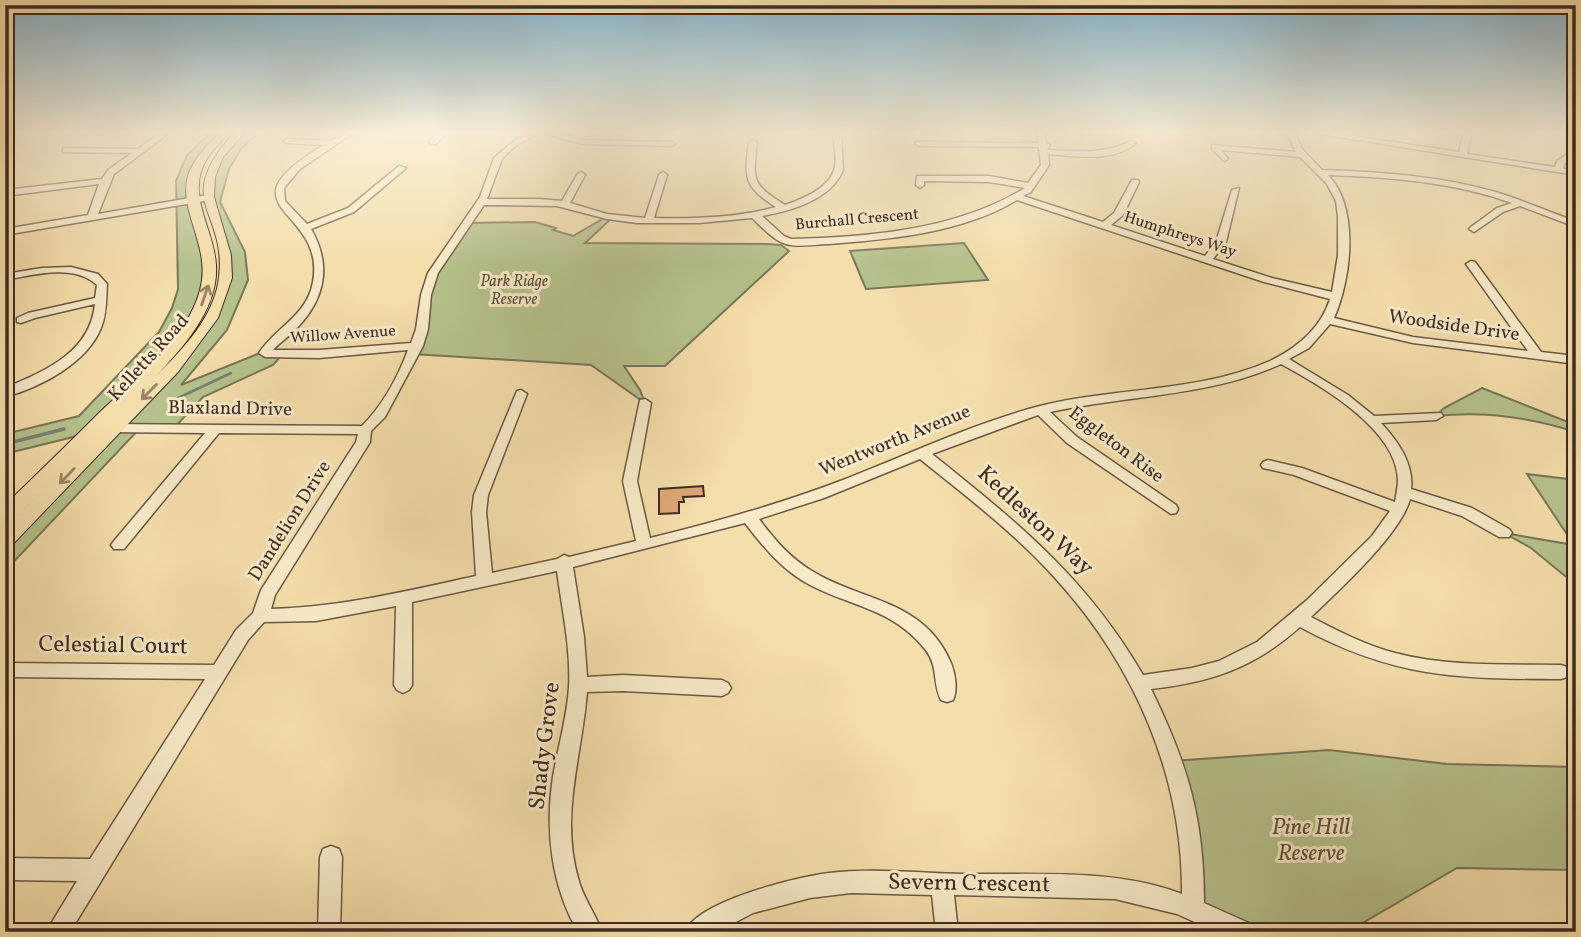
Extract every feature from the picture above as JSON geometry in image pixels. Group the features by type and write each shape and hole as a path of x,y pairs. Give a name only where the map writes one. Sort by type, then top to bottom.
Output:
{"main road":[{"name":"Kelletts Road","path":"5,516 176,344 201,306 211,263 191,201 194,177"},
{"name":"Kelletts Road","path":"5,540 115,428 199,337 223,292 228,259 207,198 210,177"}],"street":[{"path":"91,219 108,177"},
{"name":"Willow Avenue","path":"288,177 279,189 281,204 306,228 320,269 317,290 303,314 265,353 320,355 417,346"},
{"path":"306,228 351,211 392,177"},
{"name":"Dandelion Drive","path":"57,932 242,635 260,616 267,594 363,442 365,430 378,418 406,370 417,346 433,273 475,208 483,202 493,177"},
{"path":"565,205 580,177"},
{"path":"649,220 663,177"},
{"path":"749,177 751,185 760,194 784,208"},
{"path":"483,202 565,205 607,217 717,220 784,208 817,194 835,177"},
{"name":"Burchall Crescent","path":"755,215 783,243 863,238 924,230 985,213 1016,197 1031,186 1038,177"},
{"name":"Wentworth Avenue","path":"260,616 329,612 644,543 749,517 825,493 971,432 1041,410 1085,400 1200,384 1248,373 1280,359 1312,339 1328,320 1337,297 1344,209 1336,190 1325,177"},
{"path":"1403,177 1483,191 1576,224"},
{"path":"920,186 920,178 971,178 1031,186"},
{"path":"5,192 105,181"},
{"path":"1104,226 1118,215 1135,182"},
{"path":"1207,260 1221,242 1236,190"},
{"name":"Humphreys Way","path":"1016,197 1281,284 1337,297"},
{"path":"5,232 207,198"},
{"path":"1474,229 1498,210 1520,203"},
{"path":"1471,264 1537,355"},
{"path":"5,277 51,271 86,273 100,281 95,331 85,345 58,366 5,393"},
{"path":"21,320 32,315 100,300"},
{"name":"Woodside Drive","path":"1328,320 1413,340 1576,360"},
{"path":"1137,682 1203,674 1243,660 1266,647 1300,619 1378,538 1399,509 1405,492 1398,459 1372,420 1339,392 1280,359"},
{"path":"484,579 481,495 522,394"},
{"path":"644,543 630,481 645,403"},
{"name":"Eggleton Rise","path":"1041,410 1072,440 1171,509"},
{"path":"1372,420 1436,416"},
{"name":"Blaxland Drive","path":"94,428 365,430"},
{"path":"119,545 216,428"},
{"name":"Kedleston Way","path":"922,453 1020,535 1063,576 1097,618 1137,682 1173,761 1185,802 1191,831 1193,908"},
{"path":"1268,465 1297,471 1399,509"},
{"path":"1405,492 1467,512 1504,533"},
{"path":"749,517 772,548 801,573 829,587 878,605 917,632 944,667 947,694"},
{"name":"Shady Grove","path":"564,561 577,640 578,685 562,781 560,833 571,890 591,932"},
{"path":"403,685 404,597"},
{"path":"1300,619 1349,647 1403,664 1454,671 1561,672"},
{"name":"Celestial Court","path":"5,670 220,671"},
{"path":"578,685 624,683 722,688"},
{"path":"329,932 331,857"},
{"path":"5,869 96,870"},
{"name":"Severn Crescent","path":"696,932 745,906 800,888 851,882 1100,886 1152,895 1193,908 1243,932"},
{"path":"942,883 947,932"}],"green space":[{"path":"178,177 193,177 210,255 192,322 89,433 5,454 5,434 79,416 159,332 172,308 178,289"},
{"path":"209,177 227,177 220,202 245,252 248,280 227,330 181,385 265,351 282,355 273,365 203,397 174,428 141,427 5,571 5,540 183,357 226,281"},
{"name":"Park Ridge Reserve","path":"606,217 612,218 585,243 766,244 781,245 789,251 665,366 624,366 645,403 591,365 413,354 426,295 465,223 535,222 573,236"},
{"path":"964,243 988,280 866,289 850,251"},
{"path":"1482,388 1568,422 1576,427 1576,432 1507,417 1471,414 1436,416 1444,408"},
{"path":"1527,474 1576,480 1576,585 1531,548 1504,533 1574,545"},
{"name":"Pine Hill Reserve","path":"1329,750 1447,764 1576,767 1576,870 1457,868 1347,932 1243,932 1193,908 1173,761"}],"building":[{"path":"703,486 704,496 683,497 684,502 679,502 679,513 659,514 659,489"}],"waterway":[{"path":"176,399 231,373"},
{"path":"5,444 64,429"}]}
